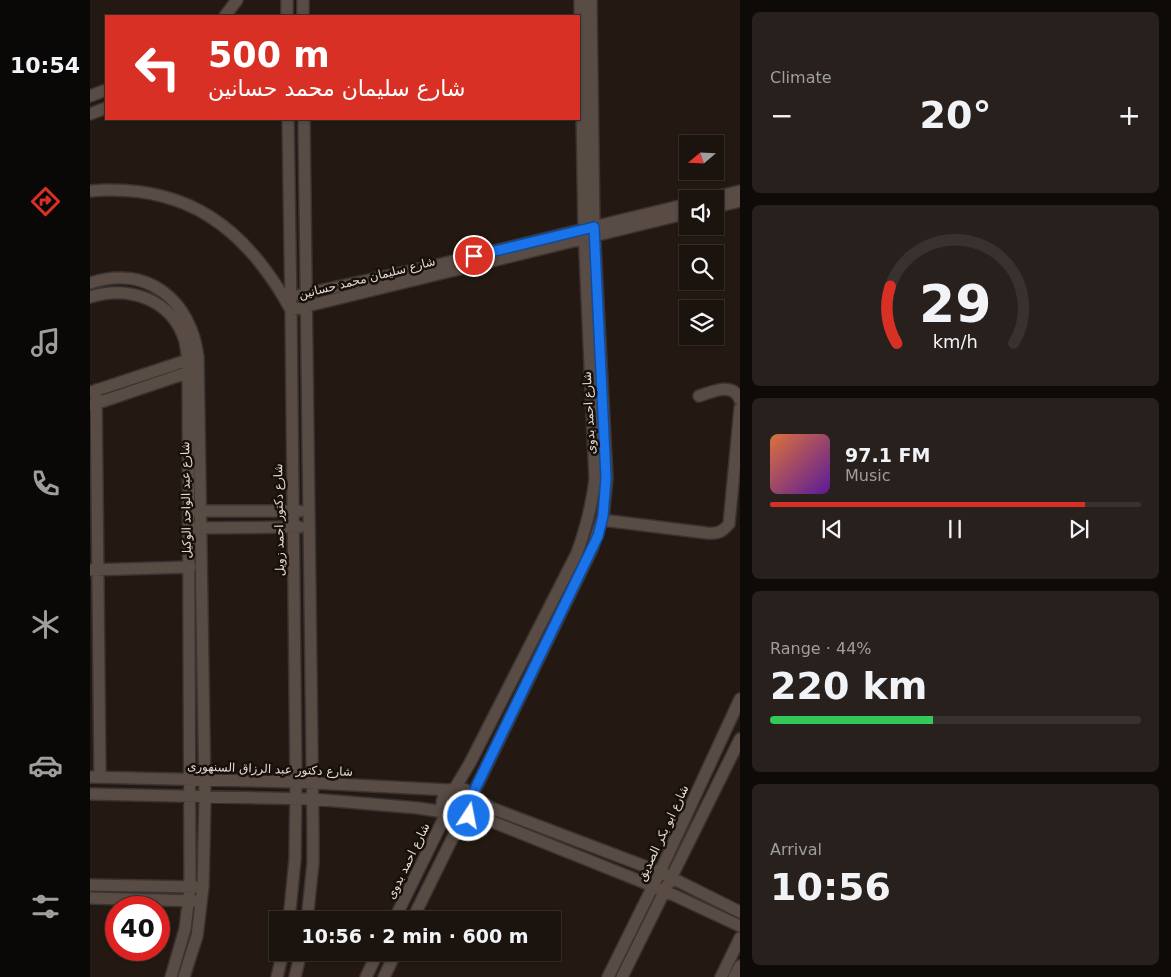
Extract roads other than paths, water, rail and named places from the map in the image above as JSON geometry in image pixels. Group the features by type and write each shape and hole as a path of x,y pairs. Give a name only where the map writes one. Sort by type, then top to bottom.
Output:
{"street":[{"path":"226,15 237,0"},
{"path":"287,0 287,15"},
{"path":"303,0 303,15"},
{"name":"شارع احمد بدوى","path":"452,789 470,763 577,553 589,517 595,479 589,233 580,0"},
{"name":"شارع احمد بدوى","path":"473,797 592,549 602,520 606,478 589,233 591,0"},
{"path":"90,96 105,90"},
{"path":"90,114 105,108"},
{"name":"شارع دكتور احمد زويل","path":"288,120 296,782 295,859 290,911"},
{"path":"304,120 313,863 308,911"},
{"path":"90,191 127,190 156,194 178,201 213,218 238,236 253,253 281,291 291,310"},
{"path":"724,195 740,191"},
{"path":"724,204 740,200"},
{"path":"589,233 679,207"},
{"path":"589,233 679,215"},
{"name":"شارع سليمان محمد حسانين","path":"291,297 589,233"},
{"name":"شارع سليمان محمد حسانين","path":"291,310 589,233"},
{"name":"شارع عبد الواحد الوكيل","path":"90,283 106,279 124,278 149,284 171,298 187,317 196,340 193,365 194,511 205,797 202,902 197,936 184,977"},
{"name":"شارع عبد الواحد الوكيل","path":"90,297 113,292 129,292 157,304 169,314 178,327 193,365"},
{"path":"95,777 93,391 193,365"},
{"path":"94,404 193,365"},
{"path":"699,396 725,388 732,390 740,400"},
{"path":"602,520 716,534 723,531 729,524 740,408"},
{"path":"194,511 309,511"},
{"path":"195,528 309,526"},
{"name":"شارع عبد الواحد الوكيل","path":"171,977 180,950 190,887 190,567 195,528"},
{"path":"94,576 190,567"},
{"name":"شارع ابو بكر الصديق","path":"608,977 654,886 740,699"},
{"path":"622,977 740,739"},
{"name":"شارع دكتور عبد الرزاق السنهورى","path":"95,777 296,782 452,789"},
{"path":"445,813 442,803 446,793 452,789 463,788 473,797 494,809 660,872 740,912"},
{"path":"90,794 312,799 418,808 445,813 454,819 463,819 468,816 483,818 654,886 740,926"},
{"path":"416,911 453,836 474,808 473,797"},
{"name":"شارع احمد بدوى","path":"398,911 445,813"},
{"path":"90,885 203,887"},
{"path":"90,898 202,902"},
{"path":"721,977 740,938"},
{"path":"277,977 281,961"},
{"path":"295,977 299,961"},
{"path":"366,977 374,961"},
{"path":"384,977 392,961"},
{"path":"734,977 740,966"}]}
